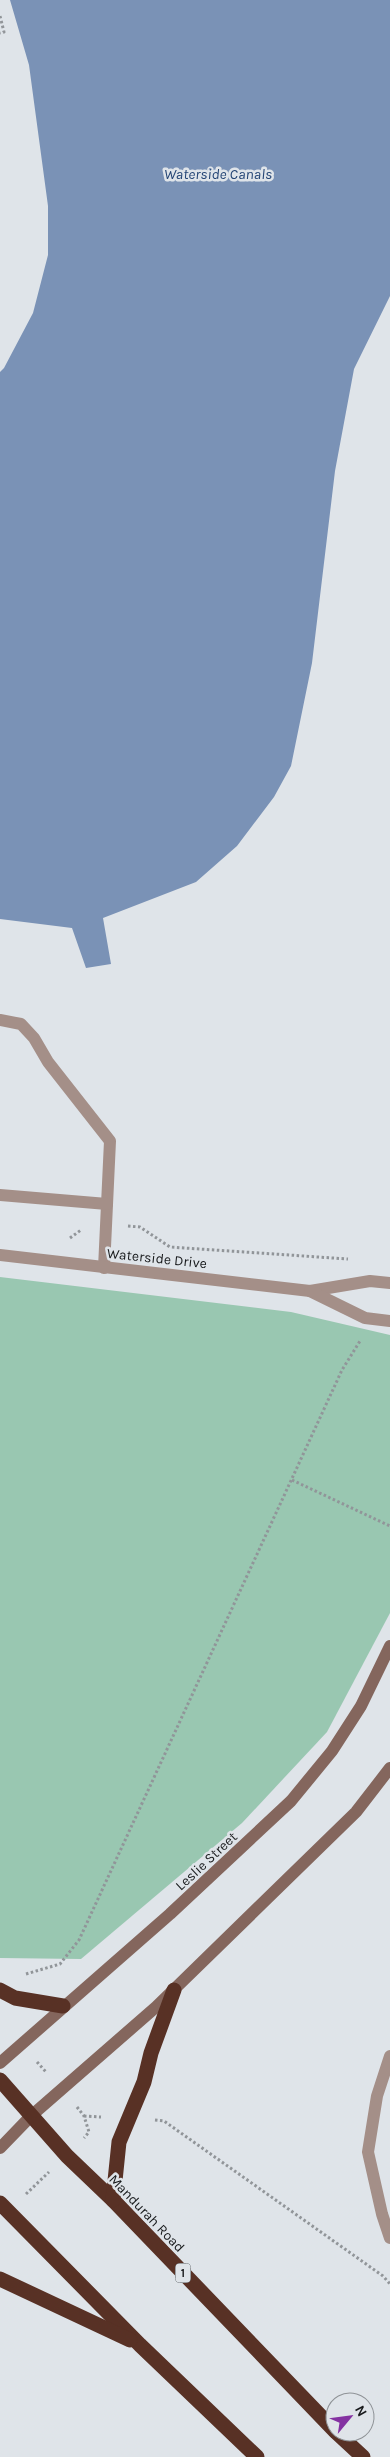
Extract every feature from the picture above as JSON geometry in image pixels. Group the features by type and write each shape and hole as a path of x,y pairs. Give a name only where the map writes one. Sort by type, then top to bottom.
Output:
{"highway":[{"path":"0,1990 15,1998 63,2006"},
{"path":"113,2200 119,2142 144,2082 151,2053 174,1990"},
{"name":"Mandurah Road","path":"0,2080 67,2156 113,2200 325,2421"},
{"path":"0,2203 140,2345 257,2457"},
{"path":"0,2279 140,2345"},
{"name":"Mandurah Road","path":"347,2442 363,2457"}],"street":[{"path":"0,1020 21,1024 34,1038 48,1062 110,1141 104,1268"},
{"path":"0,1195 107,1204"},
{"name":"Waterside Drive","path":"0,1255 310,1291 370,1281 390,1283"},
{"name":"Waterside Drive","path":"310,1291 365,1318 390,1321"},
{"name":"Leslie Street","path":"0,2063 170,1914 291,1801 332,1751 361,1706 390,1646"},
{"path":"0,2148 31,2116 174,1990 356,1812 390,1768"},
{"path":"390,2056 377,2096 368,2152 382,2214 390,2238"}],"path":[{"path":"0,16 4,32 0,32"},
{"path":"62,1237 71,1238 88,1225 140,1227 170,1247 354,1259"},
{"path":"27,1972 60,1964 79,1940 342,1370 362,1339"},
{"path":"292,1480 390,1526"},
{"path":"84,2116 164,2121 383,2276 390,2284"}],"green space":[{"path":"0,1277 291,1312 390,1335 390,1613 327,1732 242,1823 81,1959 0,1958"}],"water":[{"name":"Waterside Canals","path":"10,0 390,0 390,296 354,369 335,471 312,663 291,766 274,797 237,846 196,882 103,918 111,964 86,968 72,928 0,919 0,372 4,368 33,313 48,255 48,206 29,65"}]}
